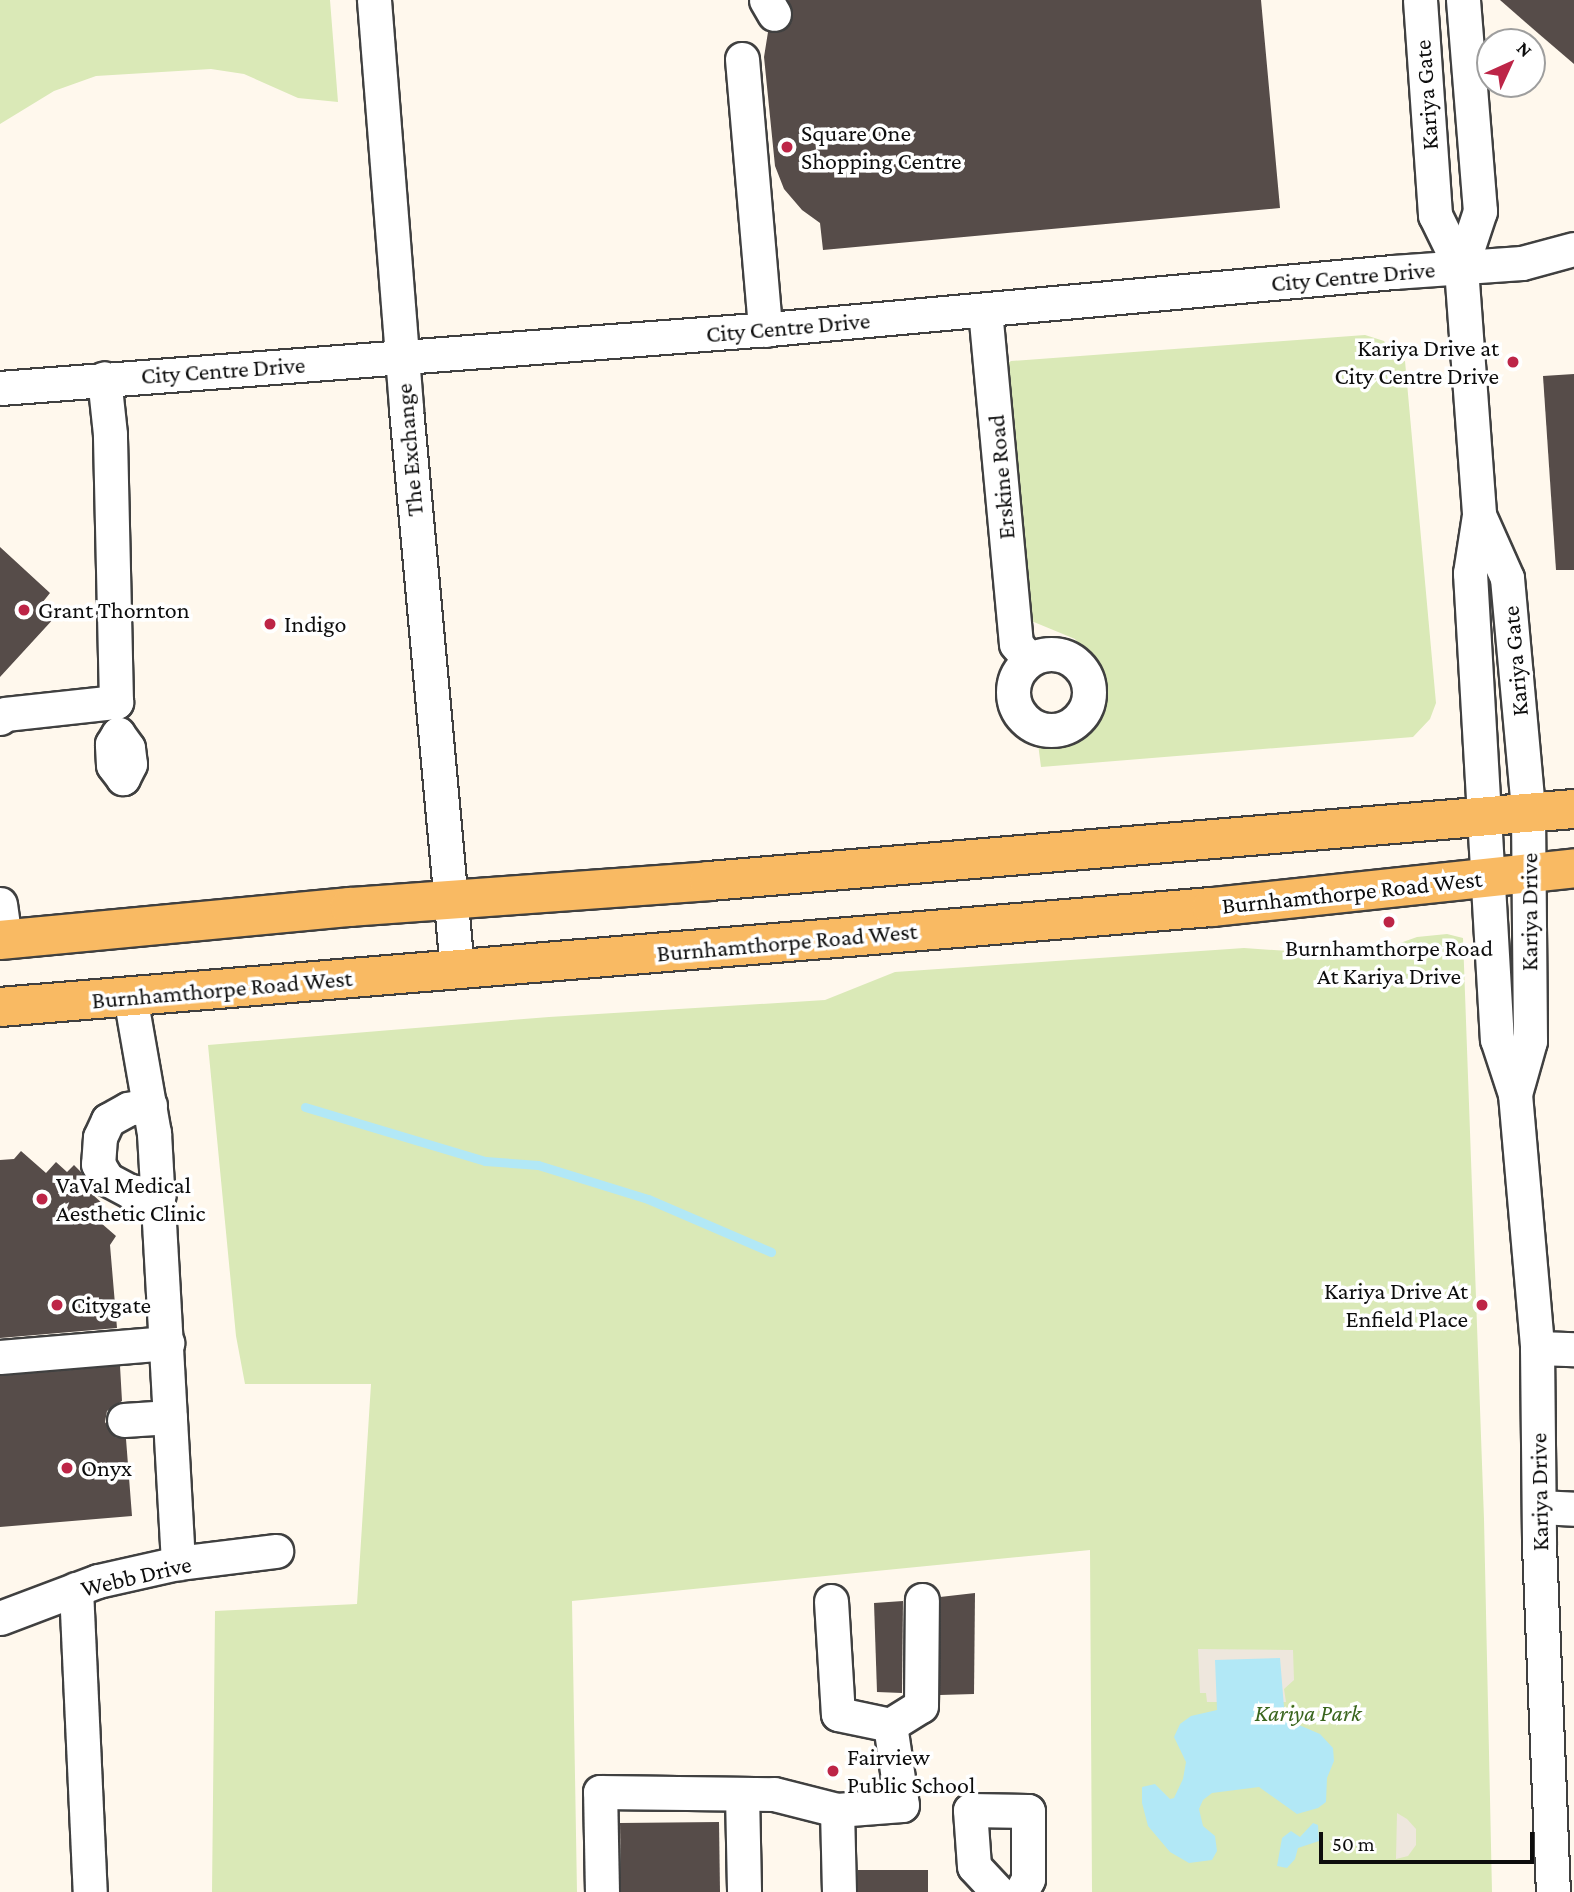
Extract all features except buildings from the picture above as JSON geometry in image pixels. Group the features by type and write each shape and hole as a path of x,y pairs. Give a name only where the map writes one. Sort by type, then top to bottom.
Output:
{"main road":[{"path":"2,927 448,900 1574,809"},
{"name":"Burnhamthorpe Road West","path":"0,1007 1212,907 1574,869"}],"street":[{"name":"The Exchange","path":"374,0 401,357 448,900 457,970"},
{"name":"Kariya Gate","path":"1420,0 1435,215 1461,268 1479,515 1470,573 1484,816"},
{"name":"Kariya Gate","path":"1461,268 1480,211 1463,0"},
{"path":"742,59 765,330"},
{"name":"City Centre Drive","path":"0,388 104,378 765,330 1522,264 1574,249"},
{"name":"Erskine Road","path":"985,310 1023,652"},
{"path":"0,718 116,702 110,434 104,378"},
{"name":"Kariya Gate","path":"1479,515 1507,578 1528,811"},
{"name":"Kariya Drive","path":"1515,1094 1530,1041 1528,811"},
{"name":"Kariya Drive","path":"1484,816 1497,1039 1515,1094 1537,1348 1539,1507 1560,1886"},
{"path":"130,996 150,1105 159,1195 178,1563"},
{"path":"150,1105 128,1109 108,1120 100,1138 98,1164 107,1179 130,1191 159,1195"},
{"path":"0,1357 167,1343"},
{"path":"1537,1348 1574,1349"},
{"path":"124,1420 170,1417"},
{"path":"1539,1507 1574,1509"},
{"name":"Webb Drive","path":"0,1618 98,1581 178,1563 276,1550"},
{"path":"76,1589 90,1892"},
{"path":"831,1601 838,1714 890,1725 921,1706 922,1600"},
{"path":"602,1892 600,1792 774,1794 837,1810 902,1805 890,1725"},
{"path":"742,1794 744,1892"},
{"path":"837,1810 839,1892"},
{"path":"998,1892 974,1866 970,1810 1028,1811 1028,1879 1021,1892"}],"green space":[{"path":"0,0 330,0 338,102 298,98 244,74 211,69 96,76 54,91 0,124"},
{"path":"1365,335 1384,341 1398,362 1405,361 1436,703 1430,719 1413,737 1041,767 1037,736 1068,725 1095,699 1097,685 1095,668 1075,639 1029,620 1003,367 1011,361"},
{"name":"Kariya Park","path":"1447,934 1463,938 1484,1519 1492,1892 1092,1892 1090,1550 572,1601 577,1892 212,1892 215,1611 357,1604 371,1384 245,1384 236,1336 208,1045 549,1017 825,1000 895,972 1244,948 1333,954 1389,947 1417,937"}],"shaded area":[{"path":"1198,1649 1293,1650 1294,1680 1284,1689 1286,1702 1207,1702 1206,1693 1200,1693"},
{"path":"1397,1813 1416,1829 1416,1845 1408,1856 1396,1859"}],"water":[{"path":"1280,1658 1285,1719 1320,1734 1333,1748 1334,1761 1327,1778 1326,1802 1318,1808 1297,1814 1259,1787 1212,1793 1203,1800 1199,1809 1203,1826 1215,1836 1217,1851 1212,1860 1189,1863 1170,1852 1148,1826 1142,1803 1142,1787 1155,1784 1170,1799 1174,1798 1183,1779 1186,1762 1174,1737 1180,1724 1191,1716 1217,1710 1215,1660"},
{"path":"1313,1823 1318,1825 1319,1841 1298,1848 1295,1859 1287,1868 1277,1866 1282,1838 1291,1831 1300,1837"}],"waterway":[{"path":"305,1107 485,1161 538,1165 648,1199 771,1252"}],"place":[{"name":"Square One Shopping Centre","path":"787,147"},
{"name":"Kariya Drive at City Centre Drive","path":"1513,362"},
{"name":"Grant Thornton","path":"24,610"},
{"name":"Indigo","path":"270,624"},
{"name":"Burnhamthorpe Road At Kariya Drive","path":"1389,922"},
{"name":"VaVal Medical Aesthetic Clinic","path":"42,1199"},
{"name":"Citygate","path":"57,1305"},
{"name":"Kariya Drive At Enfield Place","path":"1482,1305"},
{"name":"Onyx","path":"67,1468"},
{"name":"Fairview Public School","path":"833,1771"}]}
